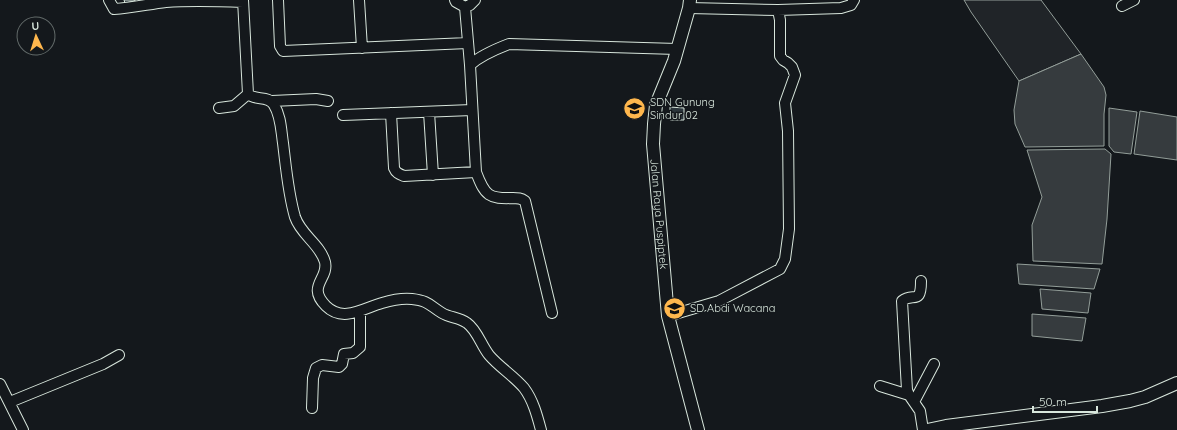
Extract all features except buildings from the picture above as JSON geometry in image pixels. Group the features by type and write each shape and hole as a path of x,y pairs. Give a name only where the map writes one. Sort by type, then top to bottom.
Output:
{"main road":[{"name":"Jalan Raya Puspiptek","path":"690,4 674,61 656,105 653,144 668,316 698,430"},
{"path":"927,430 946,426 1130,401 1177,383"}],"street":[{"path":"109,0 114,10 142,7 165,2 243,1 248,94"},
{"path":"278,0 280,46 283,51 468,43"},
{"path":"359,0 362,48"},
{"path":"455,0 465,7"},
{"path":"465,7 470,5 475,0"},
{"path":"690,4 778,10 841,8 851,5 854,0"},
{"path":"1122,6 1134,0"},
{"path":"465,7 476,172 482,187 492,197 518,198 525,201 552,313"},
{"path":"668,316 719,301 780,269 784,264 789,229 788,131 785,103 794,75 792,67 780,56 780,20 778,10"},
{"path":"470,64 509,44 677,49"},
{"path":"248,94 267,99 272,102 280,116 290,196 295,216 303,231 320,251 325,263 324,274 318,284 317,290 326,306 333,312 346,315 382,303 410,298 430,303 441,313 461,319 470,325 489,355 523,387 529,396 541,430"},
{"path":"219,108 234,106 248,94"},
{"path":"272,102 316,99 328,101"},
{"path":"343,115 472,110"},
{"path":"429,112 433,175"},
{"path":"391,113 394,168 396,172 404,176 476,172"},
{"path":"921,281 919,295 905,298 902,301 904,353 911,398 920,411 923,430"},
{"path":"312,408 313,378 316,368 322,365 339,367 342,364 344,354 353,353 360,347 360,311"},
{"path":"10,402 103,364 120,354"},
{"path":"911,398 934,364"},
{"path":"0,384 23,430"},
{"path":"880,386 911,398"}],"shaded area":[{"path":"964,0 1041,0 1081,54 1019,81"},
{"path":"1081,54 1104,87 1106,95 1104,114 1104,146 1025,147 1015,124 1014,110 1019,81"},
{"path":"1109,108 1137,112 1131,154 1114,152 1109,146"},
{"path":"1140,111 1177,117 1177,160 1134,154"},
{"path":"1105,149 1111,154 1107,219 1102,264 1033,261 1032,225 1042,197 1027,150"},
{"path":"1017,264 1100,269 1094,289 1019,284"},
{"path":"1040,289 1091,293 1088,313 1042,309"},
{"path":"1032,314 1086,318 1082,341 1032,336"}],"place":[{"name":"SDN Gunung Sindur 02","path":"635,108"},
{"name":"SD Abdi Wacana","path":"674,308"}]}
